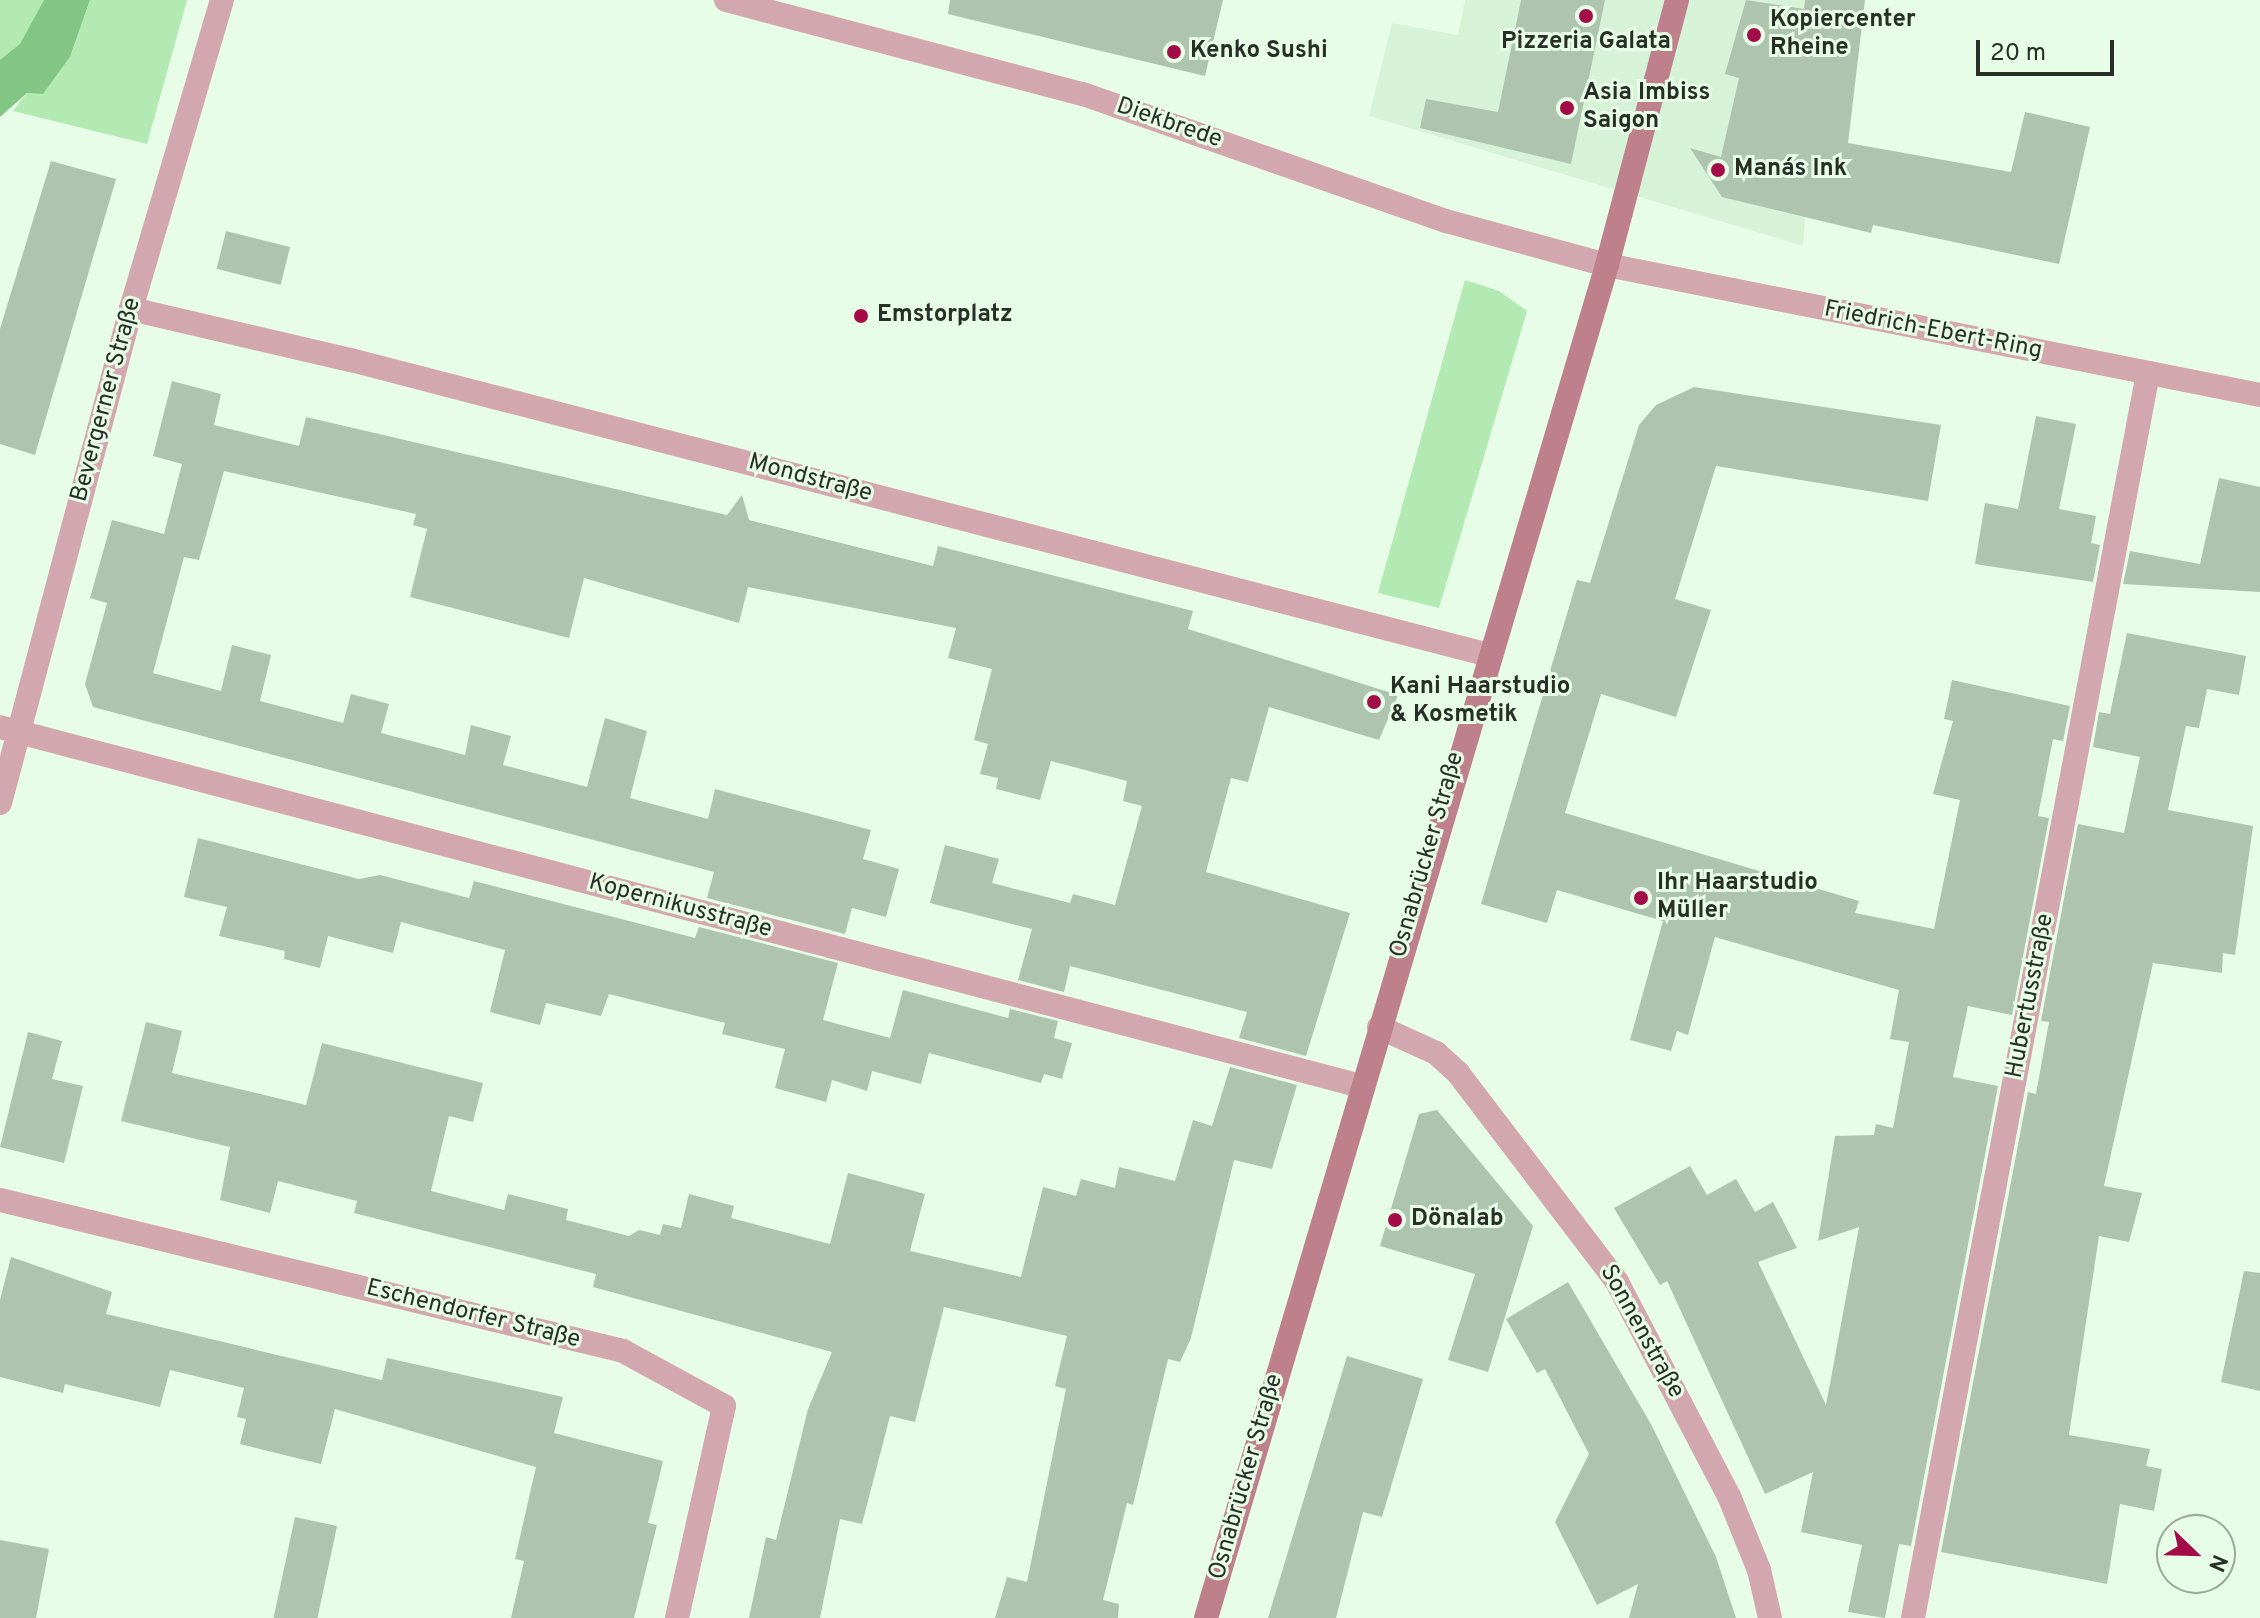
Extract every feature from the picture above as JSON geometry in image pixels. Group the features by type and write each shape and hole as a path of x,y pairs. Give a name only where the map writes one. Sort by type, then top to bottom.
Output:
{"main road":[{"name":"Osnabrücker Straße","path":"1206,1618 1488,655 1607,265 1677,0"}],"street":[{"name":"Bevergerner Straße","path":"0,803 8,730 222,0"},
{"name":"Diekbrede","path":"726,0 1083,94 1446,221 1607,265"},
{"name":"Friedrich-Ebert-Ring","path":"1607,265 2260,395"},
{"name":"Mondstraße","path":"131,309 364,363 1488,655"},
{"name":"Hubertusstraße","path":"1913,1618 2148,373"},
{"name":"Kopernikusstraße","path":"8,730 1361,1086"},
{"name":"Sonnenstraße","path":"1379,1027 1436,1053 1458,1073 1617,1282 1729,1496 1759,1570 1770,1618"},
{"name":"Eschendorfer Straße","path":"0,1200 623,1351 724,1406 677,1618"}],"shaded area":[{"path":"0,0 74,0 0,76"},
{"path":"44,0 90,0 70,57 43,94 27,93 0,117 0,60 20,44"},
{"path":"90,0 187,0 147,144 13,111 27,93 43,94 70,57"},
{"path":"1465,0 1821,0 1803,246 1369,116 1392,23 1458,35"},
{"path":"1465,280 1499,291 1527,311 1439,608 1378,593"}],"building":[{"path":"950,0 1223,0 1205,76 948,14"},
{"path":"1521,0 1605,0 1571,164 1420,128 1426,99 1498,112"},
{"path":"1746,0 1804,9 1805,0 1865,0 1848,143 2011,172 2025,112 2090,127 2059,264 1873,225 1871,233 1722,197 1690,148 1721,157 1739,78 1725,74"},
{"path":"51,161 116,179 35,455 0,444 0,329"},
{"path":"226,231 290,247 281,285 217,269"},
{"path":"172,381 221,394 214,425 299,446 306,417 727,515 742,495 749,520 933,566 938,546 1193,611 1188,629 1398,695 1379,740 1269,707 1248,782 1231,778 1206,872 1350,913 1306,1056 1239,1038 1247,1012 1070,966 1064,992 1018,980 1032,929 930,903 945,845 999,859 992,883 1070,903 1073,894 1115,905 1142,806 1123,801 1127,781 1051,761 1040,800 996,789 998,778 980,774 988,744 974,740 992,669 948,658 956,628 748,587 739,623 584,578 569,638 410,597 427,529 413,525 416,514 224,471 199,560 184,557 153,673 221,691 232,645 271,655 260,701 343,723 351,694 389,704 381,733 465,755 471,725 511,736 503,765 587,787 605,718 647,731 630,798 708,819 715,789 871,830 863,859 899,869 886,917 852,908 845,934 707,898 714,872 93,707 85,684 107,603 90,598 112,520 164,534 182,464 153,456"},
{"path":"1694,387 1941,425 1928,501 1716,466 1675,599 1711,610 1676,717 1601,694 1565,813 1859,901 1855,913 1934,929 1960,800 1933,794 1953,721 1944,719 1952,680 2070,706 2063,741 2053,739 2038,816 2049,818 2012,1015 1968,1006 1953,1077 1998,1086 1911,1546 1899,1544 1885,1618 1848,1612 1862,1545 1801,1532 1813,1472 1765,1494 1667,1281 1660,1285 1614,1208 1690,1166 1707,1195 1736,1179 1755,1212 1773,1202 1797,1248 1758,1262 1826,1405 1859,1227 1818,1241 1835,1136 1874,1135 1876,1124 1893,1128 1909,1042 1890,1039 1899,990 1715,937 1688,1035 1677,1031 1671,1051 1630,1040 1663,921 1557,890 1547,923 1481,904 1577,580 1590,583 1639,425 1656,405"},
{"path":"2036,416 2076,424 2059,509 2096,516 2091,543 2100,545 2093,582 1975,564 1985,503 2018,509"},
{"path":"2219,478 2260,487 2260,592 2123,584 2130,551 2200,564"},
{"path":"2127,633 2246,656 2239,695 2207,689 2199,728 2186,726 2168,810 2253,826 2235,955 2223,953 2222,973 2153,963 2104,1186 2142,1193 2129,1242 2099,1236 2069,1435 2150,1449 2146,1466 2162,1469 2154,1511 2120,1504 2107,1584 1941,1552 2028,1092 2036,1094 2049,1022 2041,1021 2078,824 2124,833 2140,757 2093,747 2099,712 2110,714"},
{"path":"198,838 359,879 380,875 469,898 474,881 695,938 699,927 838,963 823,1020 890,1038 903,990 1008,1018 1010,1009 1058,1021 1054,1038 1072,1043 1062,1079 1044,1074 1041,1083 929,1053 921,1084 872,1071 867,1091 832,1080 826,1102 775,1088 785,1049 722,1034 725,1023 609,994 601,1016 546,1003 540,1025 490,1012 505,950 401,922 393,953 328,936 320,968 284,959 285,951 219,936 227,907 184,897"},
{"path":"146,1022 182,1031 172,1073 306,1105 322,1043 483,1083 473,1122 449,1116 431,1191 504,1210 508,1194 568,1209 566,1220 629,1236 639,1230 660,1235 663,1224 681,1228 689,1194 734,1206 731,1218 830,1244 848,1173 925,1194 910,1251 1021,1277 1043,1187 1076,1196 1081,1179 1115,1188 1119,1167 1175,1181 1193,1120 1212,1126 1230,1067 1297,1085 1272,1169 1234,1160 1191,1338 1180,1362 1168,1359 1133,1505 1127,1503 1103,1600 1119,1604 1118,1618 995,1618 1007,1577 1027,1582 1066,1389 1055,1386 1067,1336 944,1307 915,1422 890,1416 862,1524 840,1519 820,1618 749,1618 766,1537 776,1540 808,1409 832,1352 593,1287 596,1274 354,1213 357,1201 278,1181 270,1213 220,1200 230,1147 121,1121"},
{"path":"28,1032 62,1041 52,1079 83,1086 64,1163 0,1147"},
{"path":"1437,1110 1533,1226 1488,1372 1448,1360 1475,1274 1380,1246 1419,1114"},
{"path":"11,1257 112,1292 106,1314 382,1380 387,1358 563,1397 554,1433 663,1461 648,1523 657,1525 634,1618 511,1618 524,1561 515,1559 536,1467 335,1409 321,1464 240,1444 246,1419 237,1417 244,1388 170,1370 160,1407 65,1384 63,1393 0,1377 0,1300"},
{"path":"2244,1271 2260,1273 2260,1391 2221,1382"},
{"path":"1568,1282 1652,1426 1716,1557 1736,1618 1629,1618 1638,1584 1597,1605 1555,1522 1589,1454 1545,1369 1537,1373 1506,1319"},
{"path":"1347,1356 1423,1379 1382,1517 1363,1512 1336,1618 1268,1618"},
{"path":"295,1517 337,1526 317,1618 274,1618"},
{"path":"0,1540 49,1549 36,1618 0,1618"}],"place":[{"name":"Pizzeria Galata","path":"1586,16"},
{"name":"Kopiercenter Rheine","path":"1754,35"},
{"name":"Kenko Sushi","path":"1174,52"},
{"name":"Asia Imbiss Saigon","path":"1567,108"},
{"name":"Mana´s Ink","path":"1718,170"},
{"name":"Emstorplatz","path":"861,316"},
{"name":"Kani Haarstudio & Kosmetik","path":"1374,702"},
{"name":"Ihr Haarstudio Müller","path":"1641,898"},
{"name":"Dönalab","path":"1395,1220"}]}
